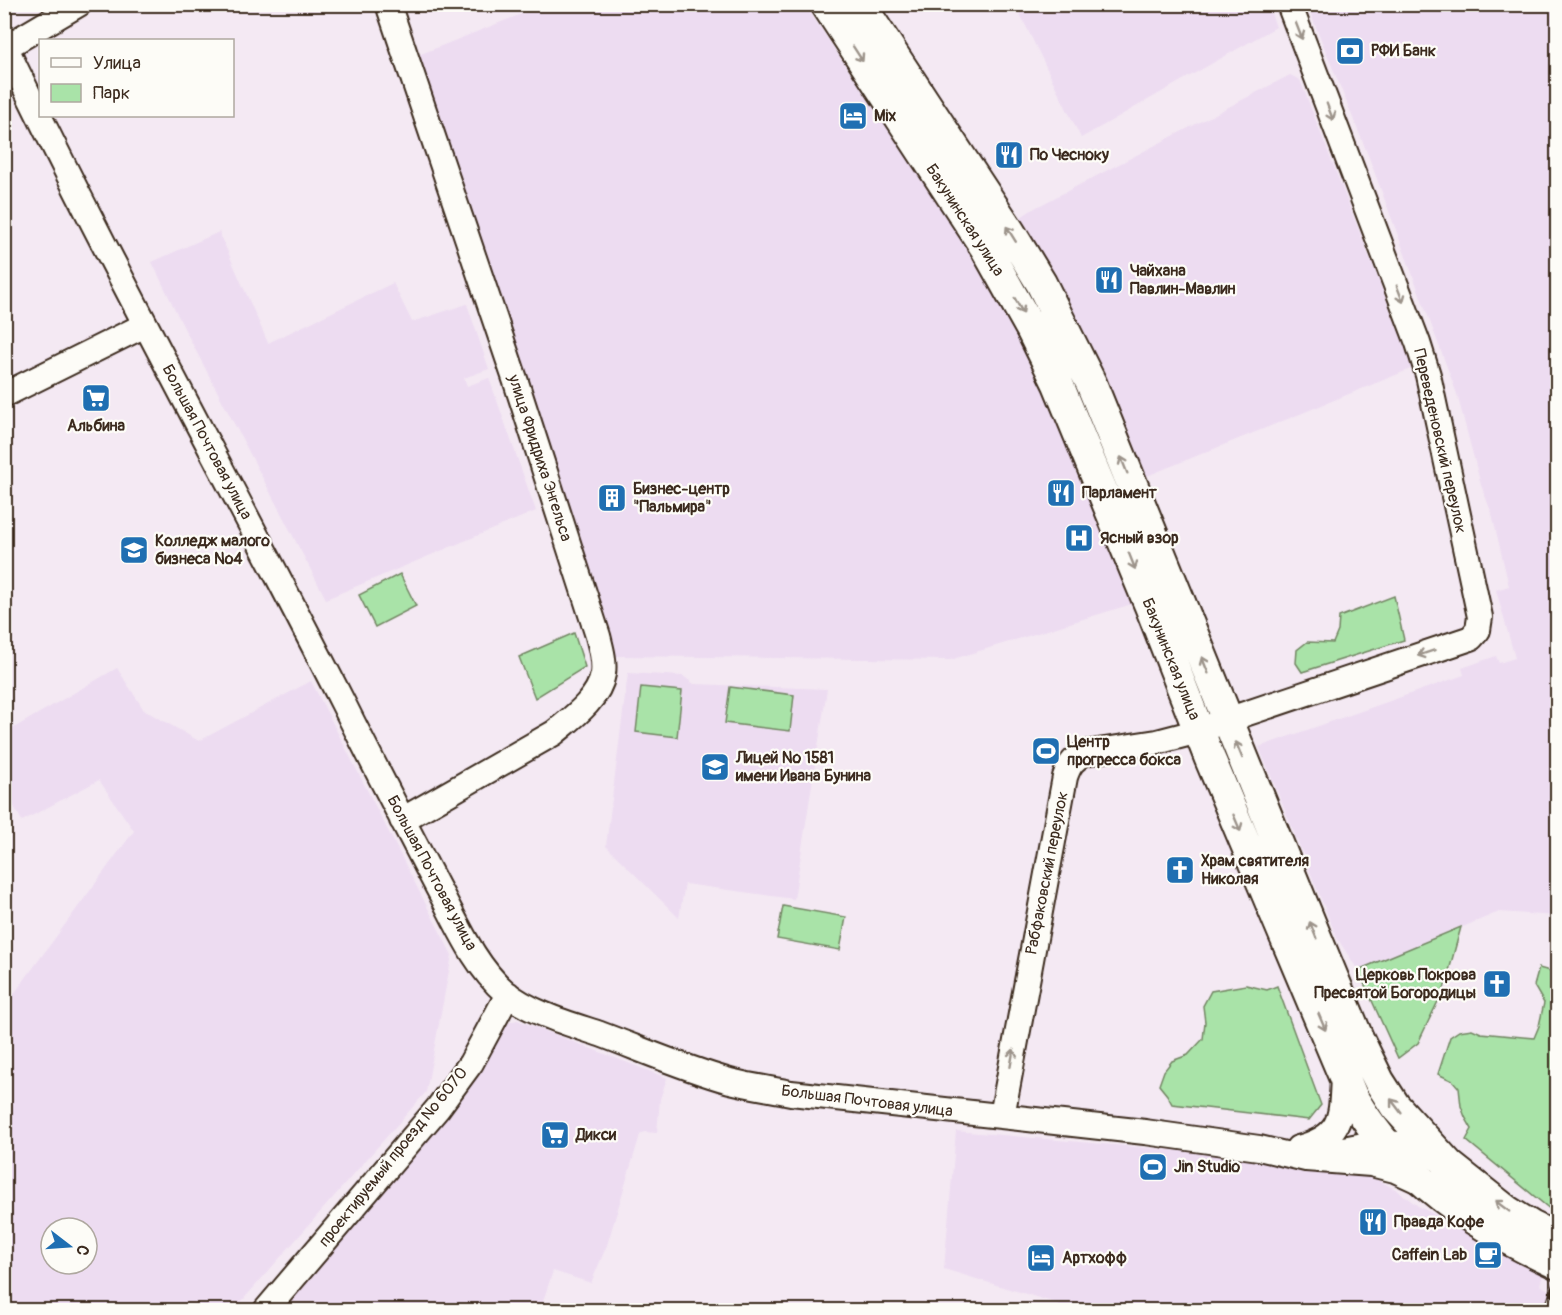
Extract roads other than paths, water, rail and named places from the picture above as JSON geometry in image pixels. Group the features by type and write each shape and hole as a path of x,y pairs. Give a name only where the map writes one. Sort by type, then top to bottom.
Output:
{"main road":[{"name":"Бакунинская улица","path":"826,4 985,247 1031,329 1058,384 1199,730 1353,1098 1364,1117 1384,1143 1428,1186 1479,1223 1557,1264"},
{"name":"Бакунинская улица","path":"860,4 1010,232 1041,283 1091,383 1345,1007 1379,1081 1395,1106 1449,1165 1507,1210 1557,1239"}],"street":[{"path":"5,45 79,4"},
{"name":"улица Фридриха Энгельса","path":"388,4 515,380 598,636 603,663 602,676 594,694 575,716 554,733 402,820"},
{"name":"Переведеновский переулок","path":"1199,730 1471,638 1476,634 1480,623 1422,354 1289,4"},
{"name":"Большая Почтовая улица","path":"5,45 39,113"},
{"name":"Большая Почтовая улица","path":"41,117 145,325 318,654 402,820 468,943 488,974 508,994 539,1011 570,1024 730,1081 791,1093 1145,1132 1306,1159 1379,1166 1410,1176 1428,1186"},
{"path":"4,395 145,325"},
{"name":"Рабфаковский переулок","path":"1002,1116 1065,777 1070,764 1085,753 1157,742 1199,730"},
{"name":"проектируемый проезд № 6070","path":"266,1311 438,1108 471,1063 508,994"},
{"path":"1275,1152 1311,1144 1322,1139 1334,1129 1342,1105 1343,1073"},
{"name":"Большая Почтовая улица","path":"1275,1152 1325,1152 1384,1143 1401,1144 1423,1151 1449,1165"}],"railway":[{"path":"1547,1310 1558,1277"}],"place":[{"name":"РФИ Банк","path":"1350,51"},
{"name":"Mix","path":"853,116"},
{"name":"По Чесноку","path":"1009,155"},
{"name":"Чайхана Павлин-Мавлин","path":"1109,280"},
{"name":"Альбина","path":"96,398"},
{"name":"Парламент","path":"1061,493"},
{"name":"Бизнес-центр \"Пальмира\"","path":"612,498"},
{"name":"Ясный взор","path":"1079,538"},
{"name":"Колледж малого бизнеса №4","path":"134,550"},
{"name":"Центр прогресса бокса","path":"1046,751"},
{"name":"Лицей № 1581 имени Ивана Бунина","path":"715,767"},
{"name":"Храм святителя Николая","path":"1180,870"},
{"name":"Церковь Покрова Пресвятой Богородицы","path":"1497,984"},
{"name":"Дикси","path":"555,1135"},
{"name":"Jin Studio","path":"1153,1167"},
{"name":"Правда Кофе","path":"1373,1222"},
{"name":"Caffein Lab","path":"1488,1255"},
{"name":"Артхофф","path":"1041,1258"}]}
